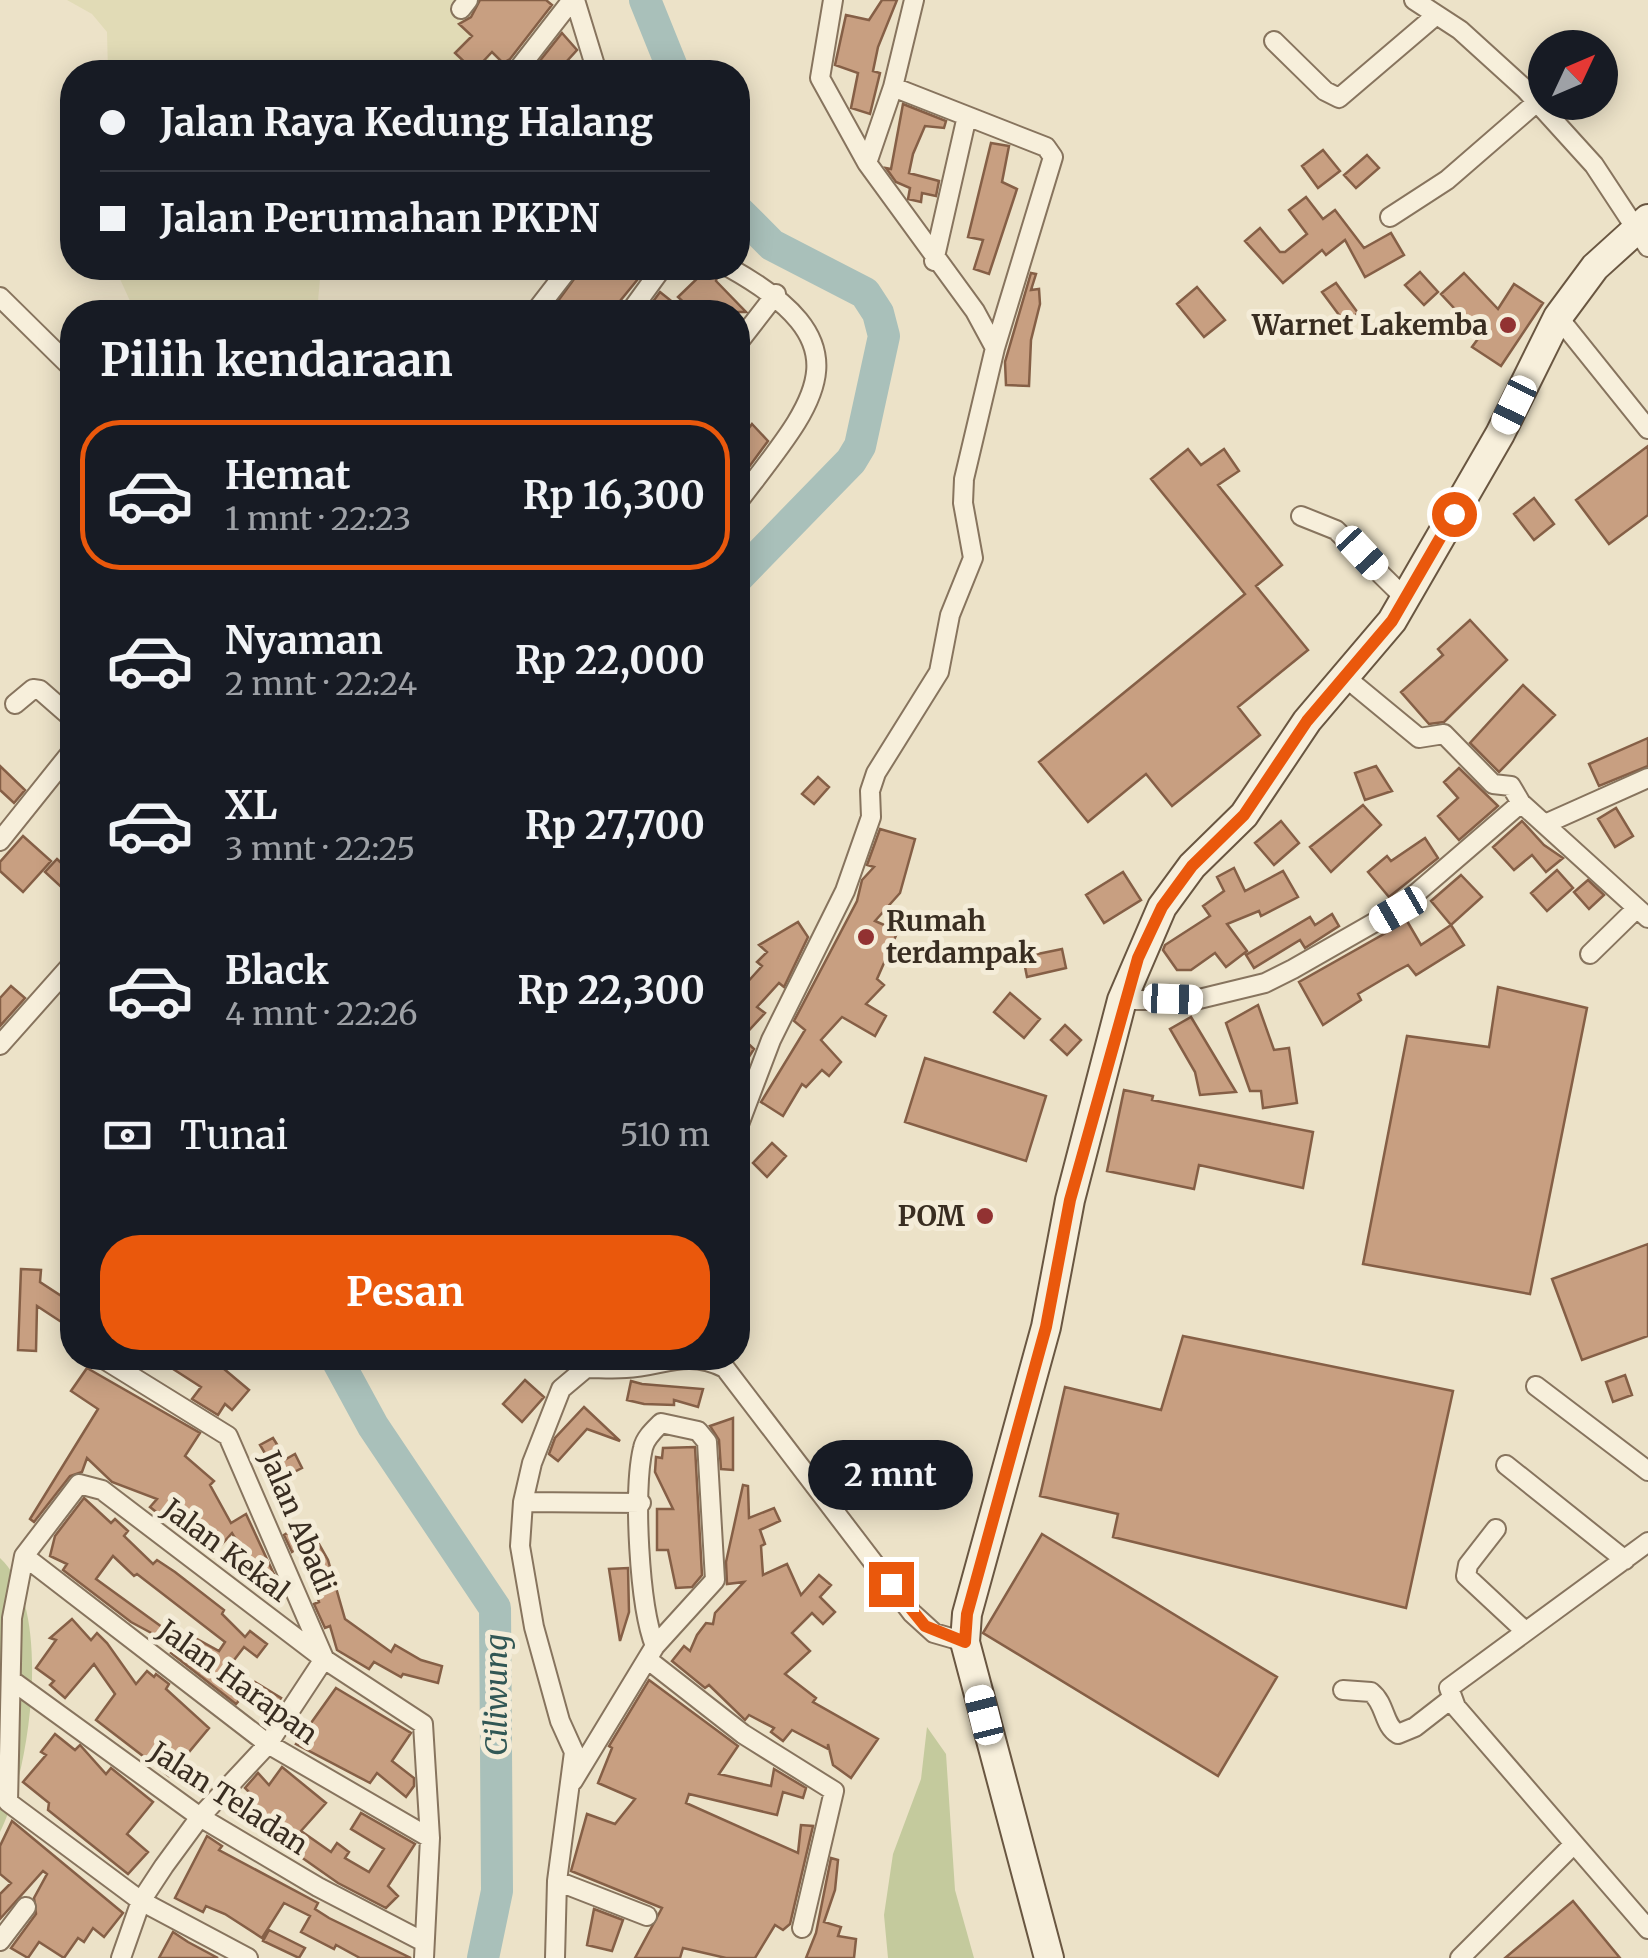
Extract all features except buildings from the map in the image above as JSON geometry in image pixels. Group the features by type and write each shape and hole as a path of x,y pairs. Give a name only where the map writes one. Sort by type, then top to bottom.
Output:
{"main road":[{"path":"1049,1958 965,1642 967,1614 1046,1327 1070,1200 1122,1000 1162,907 1192,866 1244,815 1307,721 1406,599 1500,434 1558,317 1595,267 1643,232"}],"street":[{"path":"526,60 574,0"},
{"path":"574,0 593,60"},
{"path":"833,0 820,78 867,163 934,261 975,311 995,348"},
{"path":"867,163 893,87 914,0"},
{"path":"1414,0 1434,17 1460,30 1528,93"},
{"path":"1274,41 1325,91 1338,98 1434,17"},
{"path":"750,1096 777,1027 844,890 871,817 870,792 876,773 938,672 950,616 973,558 962,492 995,348 1052,157 1046,147 893,87"},
{"path":"1390,217 1447,180 1528,111"},
{"path":"934,261 967,116"},
{"path":"1554,120 1643,232"},
{"path":"750,279 776,294 814,347 816,392 750,485"},
{"path":"545,300 560,280"},
{"path":"750,328 776,294"},
{"path":"0,297 60,356"},
{"path":"1558,317 1648,429"},
{"path":"1302,516 1336,530 1406,599"},
{"path":"1345,676 1419,738 1444,734 1493,784 1511,786 1522,804 1643,913 1590,954"},
{"path":"15,704 33,690 40,690 60,708"},
{"path":"0,842 60,766"},
{"path":"1545,824 1648,778"},
{"path":"1122,1000 1195,1000 1264,983 1293,969 1398,910 1522,804"},
{"path":"0,1044 60,977"},
{"name":"Jalan Abadi","path":"121,1370 228,1436 238,1449 324,1659"},
{"path":"555,1958 557,1881 574,1752 560,1721 522,1571 523,1502 561,1390 584,1370"},
{"path":"728,1370 912,1613 934,1633 965,1642"},
{"path":"1536,1386 1648,1472"},
{"path":"570,1786 651,1652 715,1580 704,1437 661,1423 643,1449 644,1618 651,1652 743,1734 834,1791 802,1928"},
{"path":"1506,1465 1625,1560"},
{"name":"Jalan Kekal","path":"142,1900 8,1802 14,1682 12,1618 24,1556 73,1489 90,1484 324,1659 423,1724 430,1838"},
{"path":"523,1502 641,1503"},
{"path":"1496,1529 1468,1564 1466,1576 1525,1630"},
{"path":"1648,1542 1457,1678 1449,1688 1452,1699 1573,1845 1648,1928"},
{"name":"Jalan Harapan","path":"24,1556 268,1744 430,1838"},
{"path":"121,1958 142,1900 200,1817 268,1744 324,1659"},
{"name":"Jalan Teladan","path":"14,1682 200,1817 424,1950"},
{"path":"1343,1690 1371,1692 1382,1703 1388,1726 1398,1734 1415,1727 1452,1699"},
{"path":"424,1950 430,1838"},
{"path":"1460,1958 1573,1845"},
{"path":"557,1881 647,1916"},
{"path":"142,1900 248,1958"},
{"path":"0,1940 26,1907"}],"shaded area":[{"path":"67,0 472,0 474,19 489,43 489,60 108,60 107,32 92,14"},
{"path":"120,280 320,280 318,300 130,300"}],"green space":[{"path":"0,1558 17,1582 27,1613 32,1691 20,1771 0,1832"},
{"path":"927,1727 946,1754 955,1890 974,1958 888,1958 884,1915 893,1854 921,1779"}],"waterway":[{"name":"Ciliwung","path":"645,0 669,60"},
{"name":"Ciliwung","path":"750,223 772,245 865,293 878,313 884,336 860,446 851,461 750,565"},
{"name":"Ciliwung","path":"343,1370 373,1426 495,1608 497,1891 483,1958"}],"place":[{"name":"Warnet Lakemba","path":"1508,325"},
{"name":"Rumah terdampak","path":"866,937"},
{"name":"POM","path":"985,1216"}],"route":[{"path":"891,1584 925,1626 934,1633 965,1642 967,1614 1046,1327 1070,1200 1122,1000 1138,958 1162,907 1192,866 1244,815 1319,705 1392,621 1454,514"}]}
